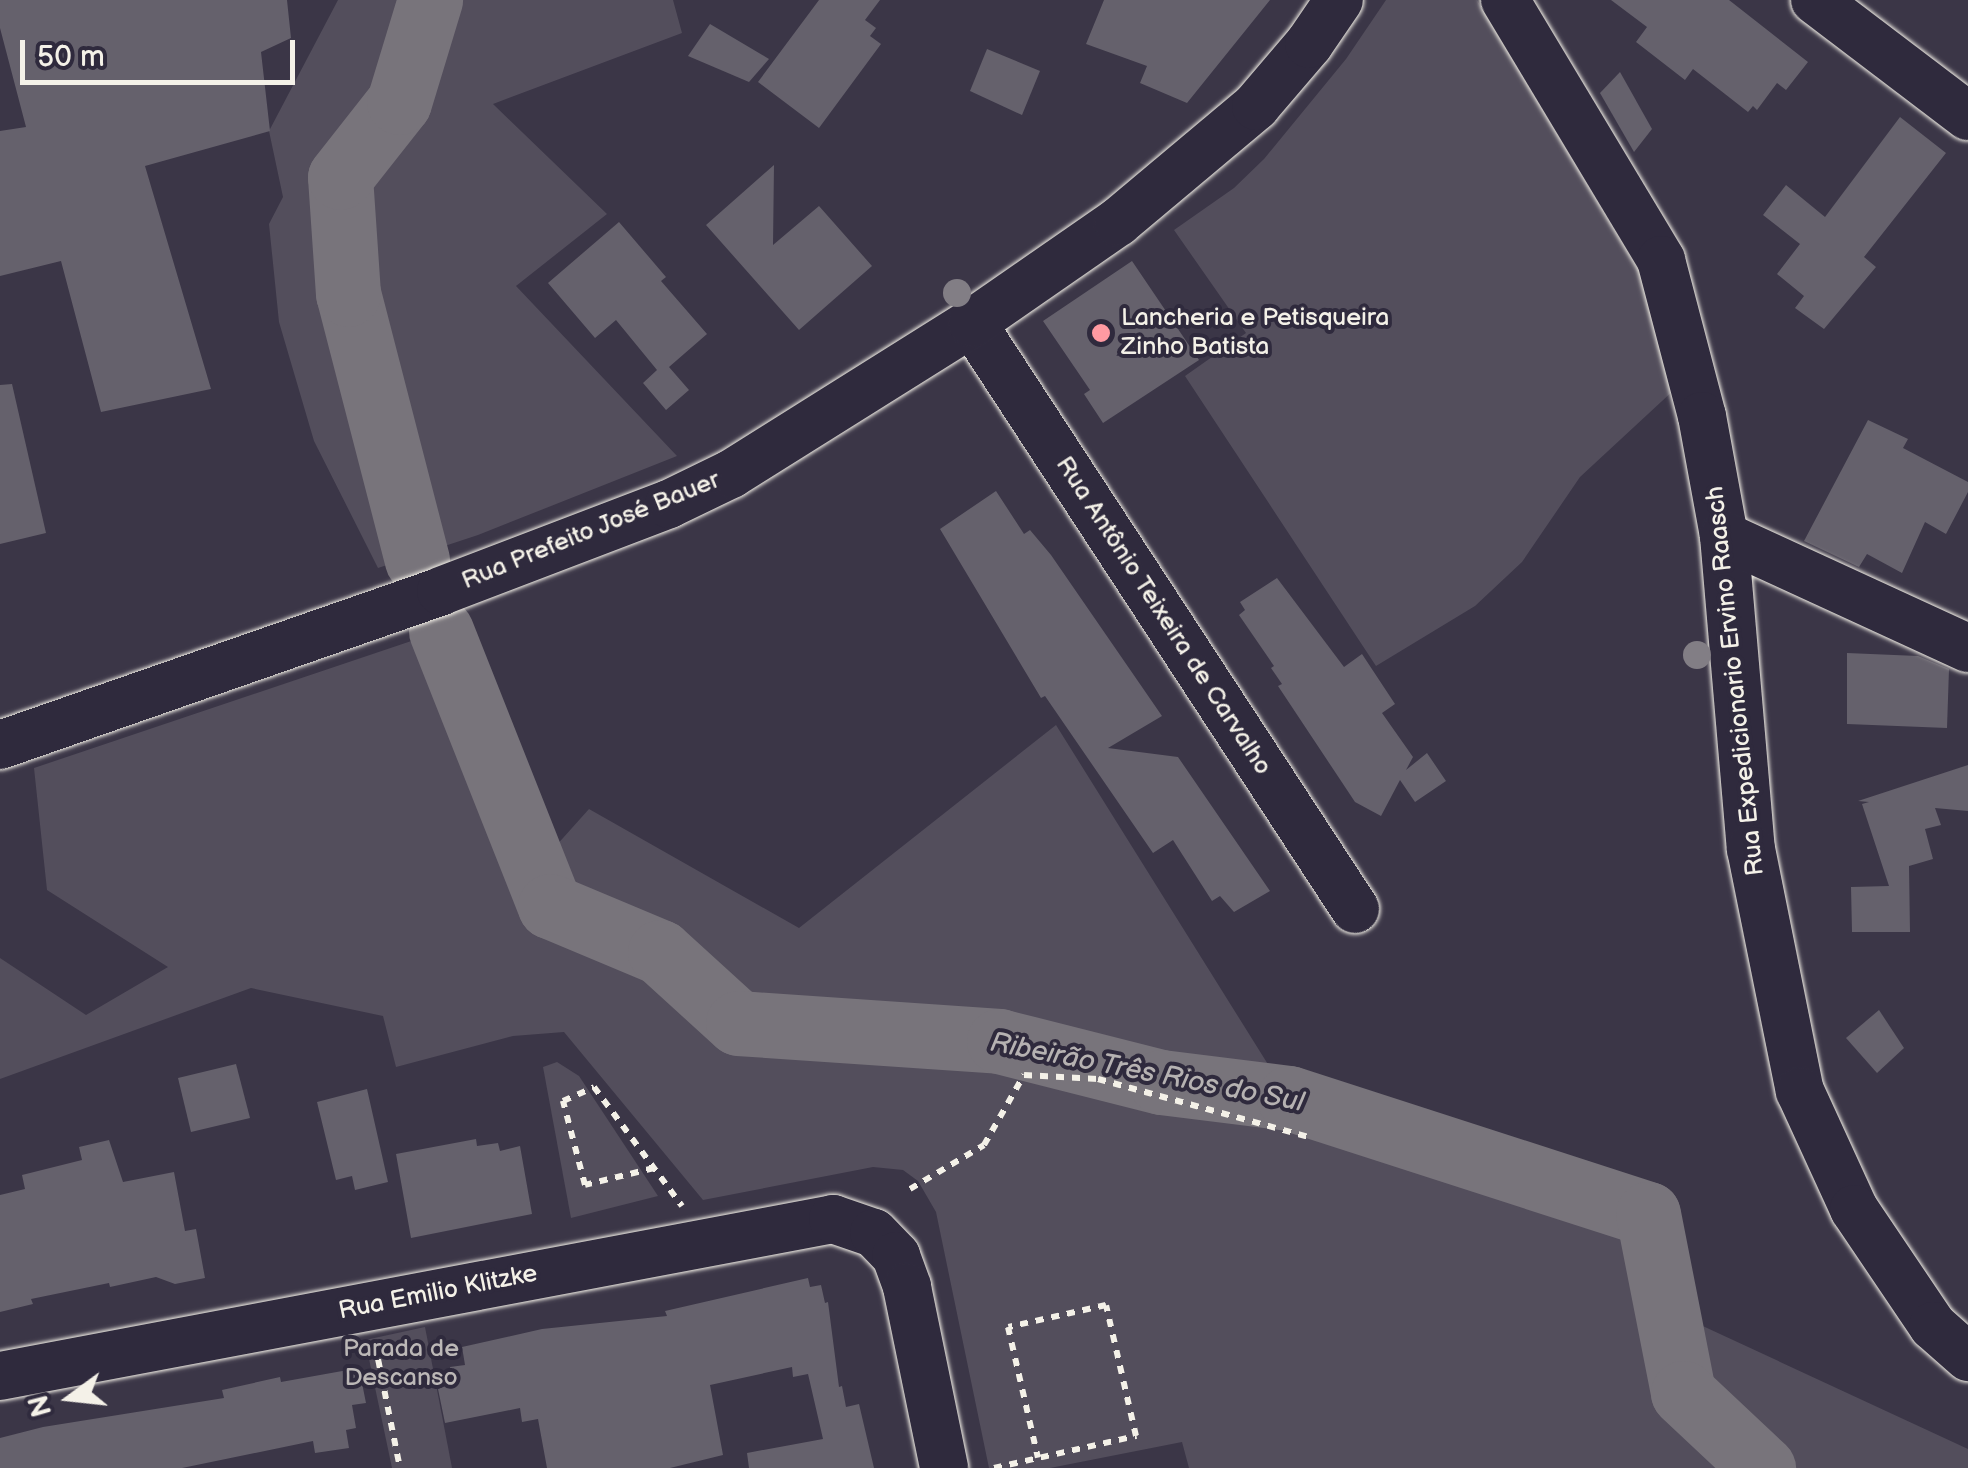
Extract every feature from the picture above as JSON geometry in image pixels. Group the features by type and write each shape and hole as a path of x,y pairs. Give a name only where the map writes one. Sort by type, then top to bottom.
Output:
{"street":[{"name":"Rua Prefeito José Bauer","path":"0,745 440,591 669,504 800,435 1118,222 1200,156 1256,106 1310,44 1339,0"},
{"name":"Rua Expedicionario Ervino Raasch","path":"1505,0 1661,260 1702,416 1724,536 1752,850 1800,1091 1854,1209 1934,1326 1968,1356"},
{"path":"1815,0 1968,116"},
{"name":"Rua Antônio Teixeira de Carvalho","path":"972,323 1356,909"},
{"path":"1724,536 1968,648"},
{"name":"Rua Emilio Klitzke","path":"0,1376 832,1219 874,1233 896,1256 907,1287 944,1468"}],"path":[{"path":"910,1188 984,1146 1024,1075 1098,1079 1309,1138"},
{"path":"654,1168 585,1185 564,1101 594,1087 689,1215"},
{"path":"994,1468 1136,1436 1106,1305 1008,1328 1038,1458"},
{"path":"373,1333 400,1468"}],"green space":[{"path":"338,0 673,0 682,33 493,104 607,214 516,286 677,456 478,535 378,568 314,441 279,322 269,224 283,197 269,131"},
{"path":"1386,0 1477,0 1645,282 1675,389 1580,477 1522,562 1475,606 1376,666 1185,376 1246,333 1174,230 1234,188 1264,159 1346,59"},
{"path":"441,631 537,867 589,809 799,928 1056,725 1289,1098 1648,1214 1666,1309 1968,1449 1968,1468 1189,1468 1182,1442 1050,1468 989,1468 936,1212 918,1181 903,1170 873,1167 703,1200 564,1032 513,1036 396,1067 383,1016 251,988 0,1079 0,958 86,1015 168,967 47,890 34,768"},
{"path":"557,1062 579,1076 658,1196 571,1218 543,1067"},
{"name":"Parada de Descanso","path":"425,1327 452,1468 392,1468 365,1340"}],"building":[{"path":"0,0 287,0 291,38 261,52 270,131 145,166 211,389 101,412 61,261 0,276 0,131 26,127 0,28"},
{"path":"819,0 880,0 865,20 876,28 870,36 881,44 819,128 758,82"},
{"path":"1104,0 1270,0 1187,103 1140,83 1147,66 1086,44"},
{"path":"1611,0 1729,0 1808,62 1786,90 1777,83 1757,110 1753,106 1748,112 1693,69 1685,80 1636,42 1647,27"},
{"path":"710,24 769,59 749,82 688,56"},
{"path":"987,49 1040,71 1022,115 970,91"},
{"path":"1620,72 1652,129 1634,152 1600,93"},
{"path":"1900,117 1946,153 1864,257 1876,267 1824,329 1795,308 1804,296 1777,274 1800,244 1763,215 1786,185 1825,217"},
{"path":"774,165 773,245 819,206 872,266 799,330 706,225"},
{"path":"619,222 666,277 661,281 707,334 669,367 689,390 666,410 643,383 657,370 616,320 595,338 548,283"},
{"path":"1132,261 1199,360 1103,423 1084,394 1090,390 1043,321"},
{"path":"12,384 46,533 0,544 0,385"},
{"path":"1868,420 1908,439 1903,448 1968,482 1968,492 1946,534 1925,522 1902,573 1867,554 1859,567 1804,541"},
{"path":"996,491 1024,534 1030,530 1051,555 1162,716 1108,748 1178,757 1270,891 1234,912 1220,896 1212,901 1173,840 1153,853 1045,696 1041,698 940,529"},
{"path":"1277,578 1344,667 1362,654 1395,704 1382,713 1413,757 1406,770 1427,753 1446,781 1415,802 1400,780 1381,816 1355,802 1278,686 1282,684 1271,668 1274,666 1239,615 1245,610 1240,602"},
{"path":"1847,653 1918,656 1949,669 1947,728 1847,724"},
{"path":"1968,765 1968,811 1935,808 1941,825 1925,829 1933,859 1909,866 1910,932 1852,932 1851,887 1889,886 1862,804 1869,802 1858,801"},
{"path":"1879,1010 1904,1048 1877,1073 1846,1038"},
{"path":"236,1064 250,1118 191,1132 178,1078"},
{"path":"367,1089 388,1182 355,1190 352,1176 336,1180 317,1102"},
{"path":"476,1139 477,1146 498,1143 500,1151 520,1146 532,1214 411,1238 396,1154"},
{"path":"109,1140 123,1182 174,1172 185,1231 196,1229 205,1278 175,1284 156,1277 110,1287 109,1283 31,1299 33,1304 0,1312 0,1195 25,1189 22,1175 82,1160 79,1147"},
{"path":"808,1278 810,1287 821,1285 825,1303 828,1302 839,1387 842,1386 846,1407 859,1404 874,1468 749,1468 747,1453 823,1439 808,1374 793,1377 792,1367 710,1385 723,1455 670,1468 547,1468 538,1419 522,1422 520,1408 445,1423 438,1389 452,1383 450,1367 465,1365 462,1347 542,1329 667,1316 665,1311"},
{"path":"359,1368 366,1403 352,1405 356,1428 346,1430 349,1448 315,1453 313,1441 182,1468 0,1468 0,1438 43,1427 224,1398 222,1390 280,1377 281,1382"}],"waterway":[{"name":"Ribeirão Três Rios do Sul","path":"417,560 348,294 340,177 399,102 430,0"},
{"name":"Ribeirão Três Rios do Sul","path":"441,631 550,906 660,952 738,1023 999,1041 1161,1082 1289,1098 1648,1214 1683,1393 1763,1468"}],"place":[{"name":"Lancheria e Petisqueira Zinho Batista","path":"1101,333"}]}
